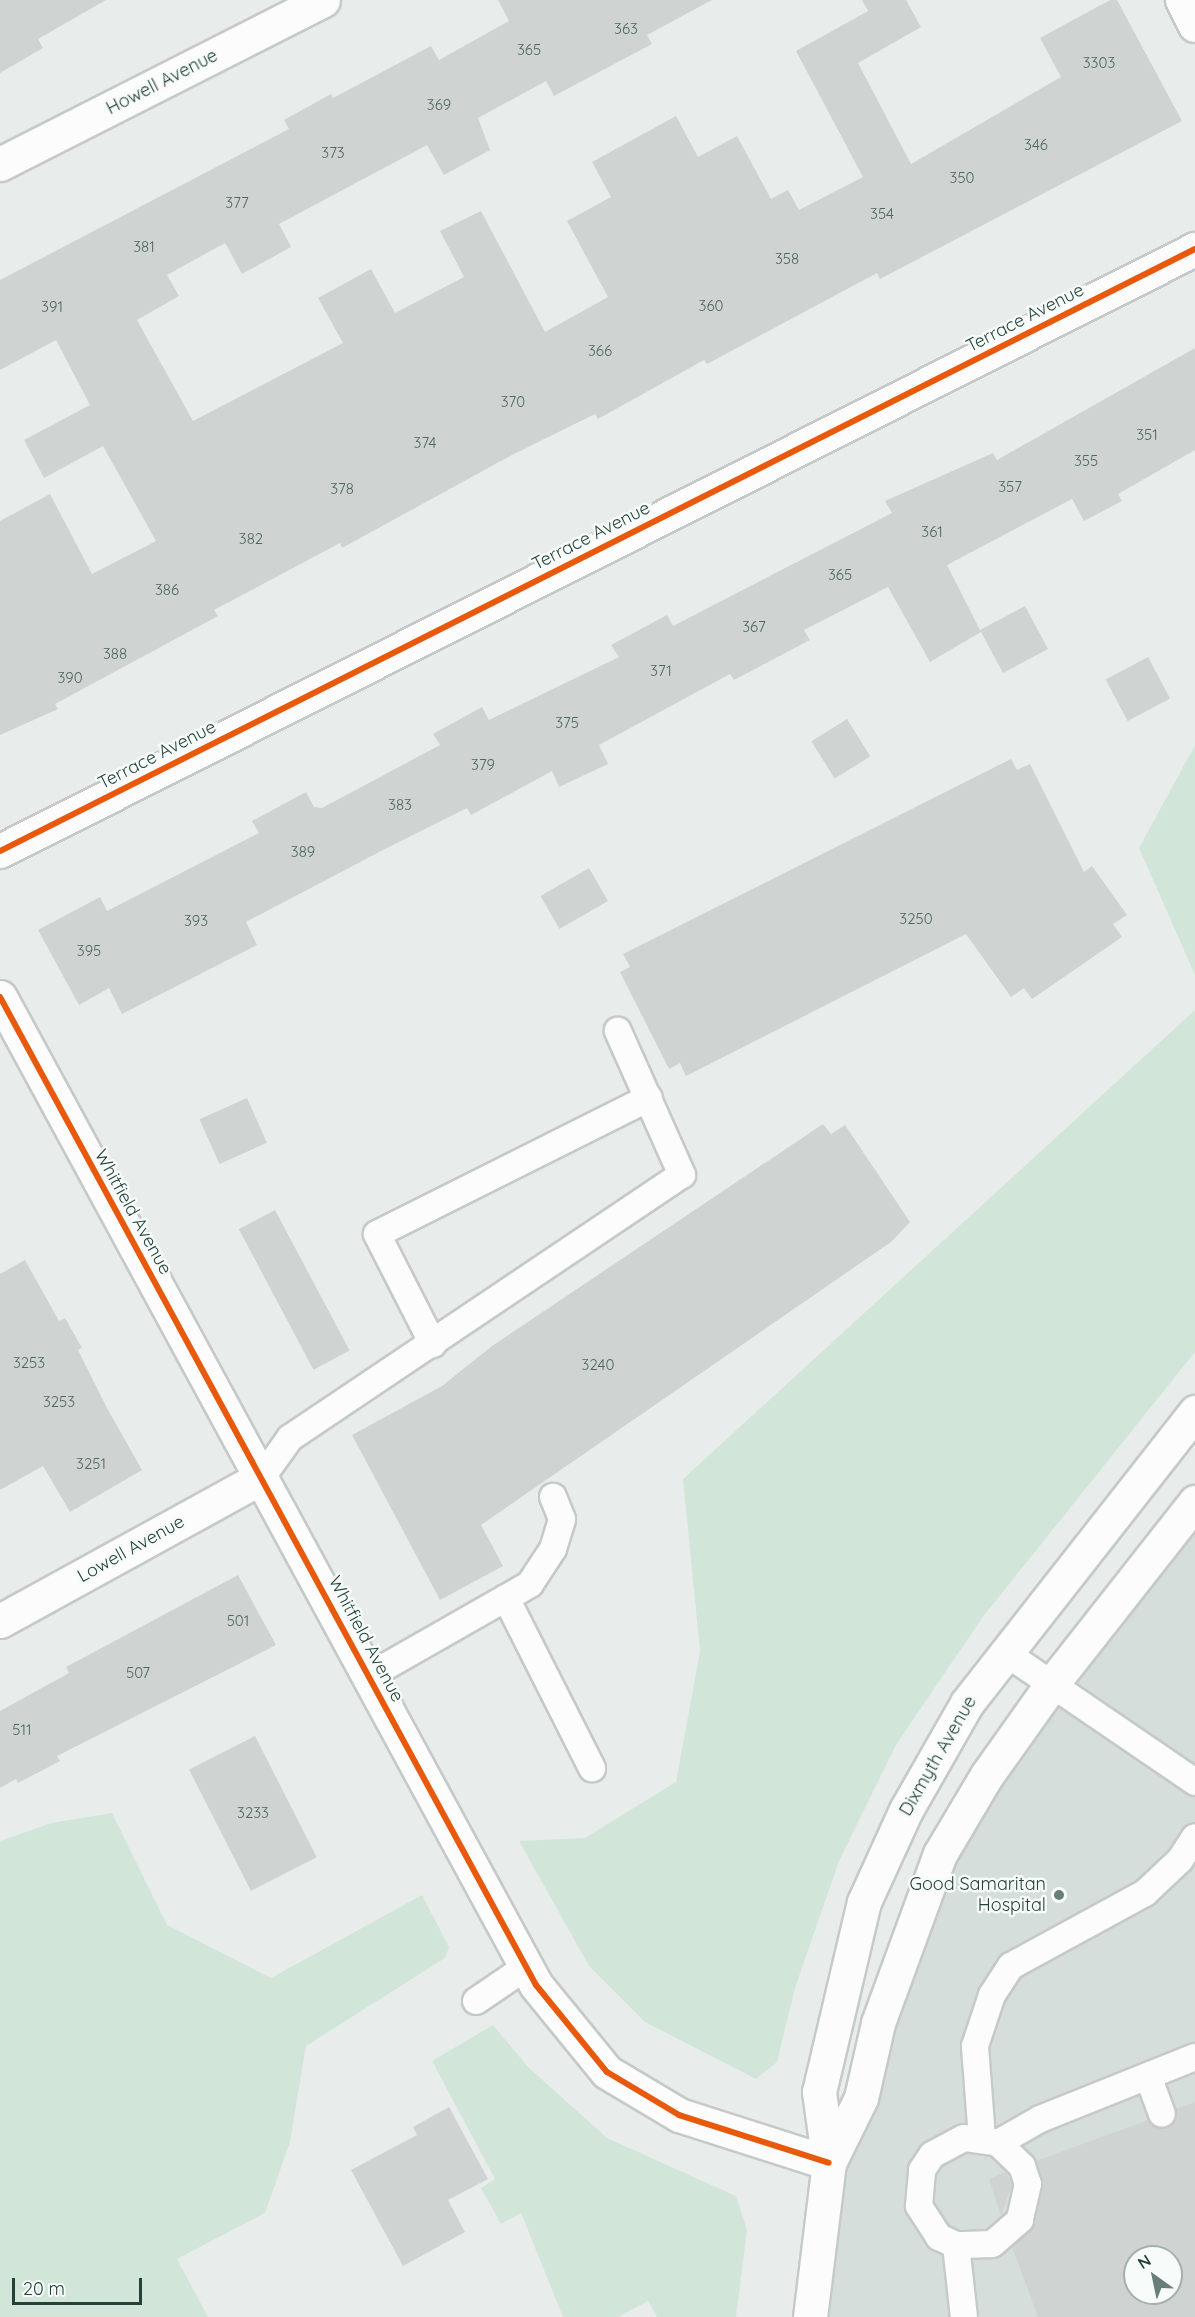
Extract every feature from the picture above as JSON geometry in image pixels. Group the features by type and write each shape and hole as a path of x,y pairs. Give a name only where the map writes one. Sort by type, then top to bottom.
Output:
{"street":[{"name":"Howell Avenue","path":"0,164 323,0"},
{"path":"1182,0 1195,25"},
{"name":"Terrace Avenue","path":"0,851 1195,249"},
{"name":"Whitfield Avenue","path":"0,997 526,1967 568,2029 607,2072 679,2115 829,2163"},
{"name":"Dixmyth Avenue","path":"810,2317 829,2163 819,2092 864,1902 906,1810 967,1703 1195,1412"},
{"name":"Lowell Avenue","path":"0,1621 261,1477"},
{"name":"Dixmyth Avenue","path":"829,2163 861,2098 878,2023 940,1854 987,1775 1051,1685 1195,1502"}],"lane":[{"path":"261,1477 290,1438 434,1344 682,1175 618,1031"},
{"path":"434,1344 377,1234 649,1098"},
{"path":"369,1676 530,1584 553,1549 562,1520 553,1497"},
{"path":"506,1598 592,1768"},
{"path":"1006,1653 1195,1782"},
{"path":"1195,1837 1180,1860 1144,1893 1011,1966 992,1995 975,2046 990,2140 1022,2166 1028,2184 1020,2220 992,2244 956,2245 939,2237 920,2206 922,2170 947,2143 990,2140 1195,2057"},
{"path":"476,2001 526,1967"},
{"path":"1148,2076 1162,2114"},
{"path":"956,2245 964,2317"}],"shaded area":[{"name":"Good Samaritan Hospital","path":"1195,1502 1195,2317 810,2317 829,2163 940,1854"}],"green space":[{"path":"1195,745 1195,975 1139,848"},
{"path":"1195,1010 1195,1352 982,1618 896,1745 839,1861 795,1988 777,2062 756,2079 645,2022 589,1966 519,1841 585,1838 676,1782 700,1651 683,1479"},
{"path":"112,1813 167,1925 271,1978 422,1895 449,1947 445,1958 306,2046 290,2142 265,2213 177,2259 208,2317 0,2317 0,1841 51,1823"},
{"path":"493,2025 528,2067 607,2138 736,2196 747,2230 736,2317 657,2317 648,2301 618,2317 563,2317 521,2213 501,2224 481,2188 495,2179 432,2061"}],"building":[{"path":"0,0 106,0 38,39 43,48 0,73"},
{"path":"498,0 712,0 647,35 652,44 554,96 546,81 478,118 490,150 444,175 427,145 279,224 291,247 242,274 225,243 167,275 179,296 137,320 193,421 343,343 318,298 371,269 395,313 464,277 440,231 481,211 545,332 608,297 567,221 611,197 592,162 676,116 698,157 737,136 771,199 788,190 799,210 863,177 796,51 868,11 862,0 906,0 921,27 858,63 911,164 1061,77 1040,38 1110,0 1117,0 1182,121 880,279 877,273 707,364 704,360 598,419 595,414 512,455 342,548 340,543 214,610 218,616 55,704 58,709 0,735 0,521 50,494 92,574 156,541 103,446 44,478 24,440 90,405 56,340 0,370 0,280 289,129 284,120 331,94 333,98 431,46 439,60 509,21"},
{"path":"1195,348 1195,450 1118,494 1122,501 1084,521 1072,499 947,565 980,630 1025,606 1048,649 1003,673 981,632 930,662 888,587 804,630 810,640 734,680 730,674 599,745 608,764 559,787 552,771 471,815 467,808 246,922 257,945 122,1014 109,988 79,1005 38,930 100,897 107,911 259,833 252,821 306,792 314,807 322,808 440,745 433,734 482,707 489,720 619,657 611,645 667,615 673,626 892,513 885,501 993,453 997,460"},
{"path":"1148,657 1170,698 1128,721 1106,680"},
{"path":"847,719 870,756 835,779 811,741"},
{"path":"1011,759 1017,770 1030,764 1084,872 1092,866 1127,915 1113,924 1122,937 1032,999 1024,988 1011,997 966,934 686,1076 680,1063 669,1069 620,972 630,967 623,954"},
{"path":"589,868 608,901 560,929 541,896"},
{"path":"247,1098 267,1143 219,1164 199,1119"},
{"path":"823,1124 831,1134 845,1125 910,1222 891,1242 481,1525 503,1566 440,1600 352,1435 442,1386 492,1346"},
{"path":"275,1210 350,1350 313,1370 239,1229"},
{"path":"25,1260 59,1321 65,1318 82,1348 78,1350 142,1470 70,1512 43,1466 0,1490 0,1274"},
{"path":"238,1575 276,1645 57,1756 60,1761 18,1783 16,1779 0,1788 0,1711 69,1673 66,1667"},
{"path":"255,1736 317,1857 251,1891 189,1770"},
{"path":"1195,2102 1195,2317 1038,2317 1012,2247 1035,2223 1043,2187 1036,2161 1148,2120 1167,2128 1176,2109"},
{"path":"449,2107 488,2179 448,2200 465,2232 403,2266 351,2170 417,2135 413,2127"},
{"path":"1006,2172 1012,2185 1001,2216 989,2179"}],"cycle path":[{"path":"0,851 1195,249"},
{"path":"0,997 536,1985 607,2072 679,2115 829,2163"}],"place":[{"name":"Good Samaritan Hospital","path":"1059,1895"}]}
